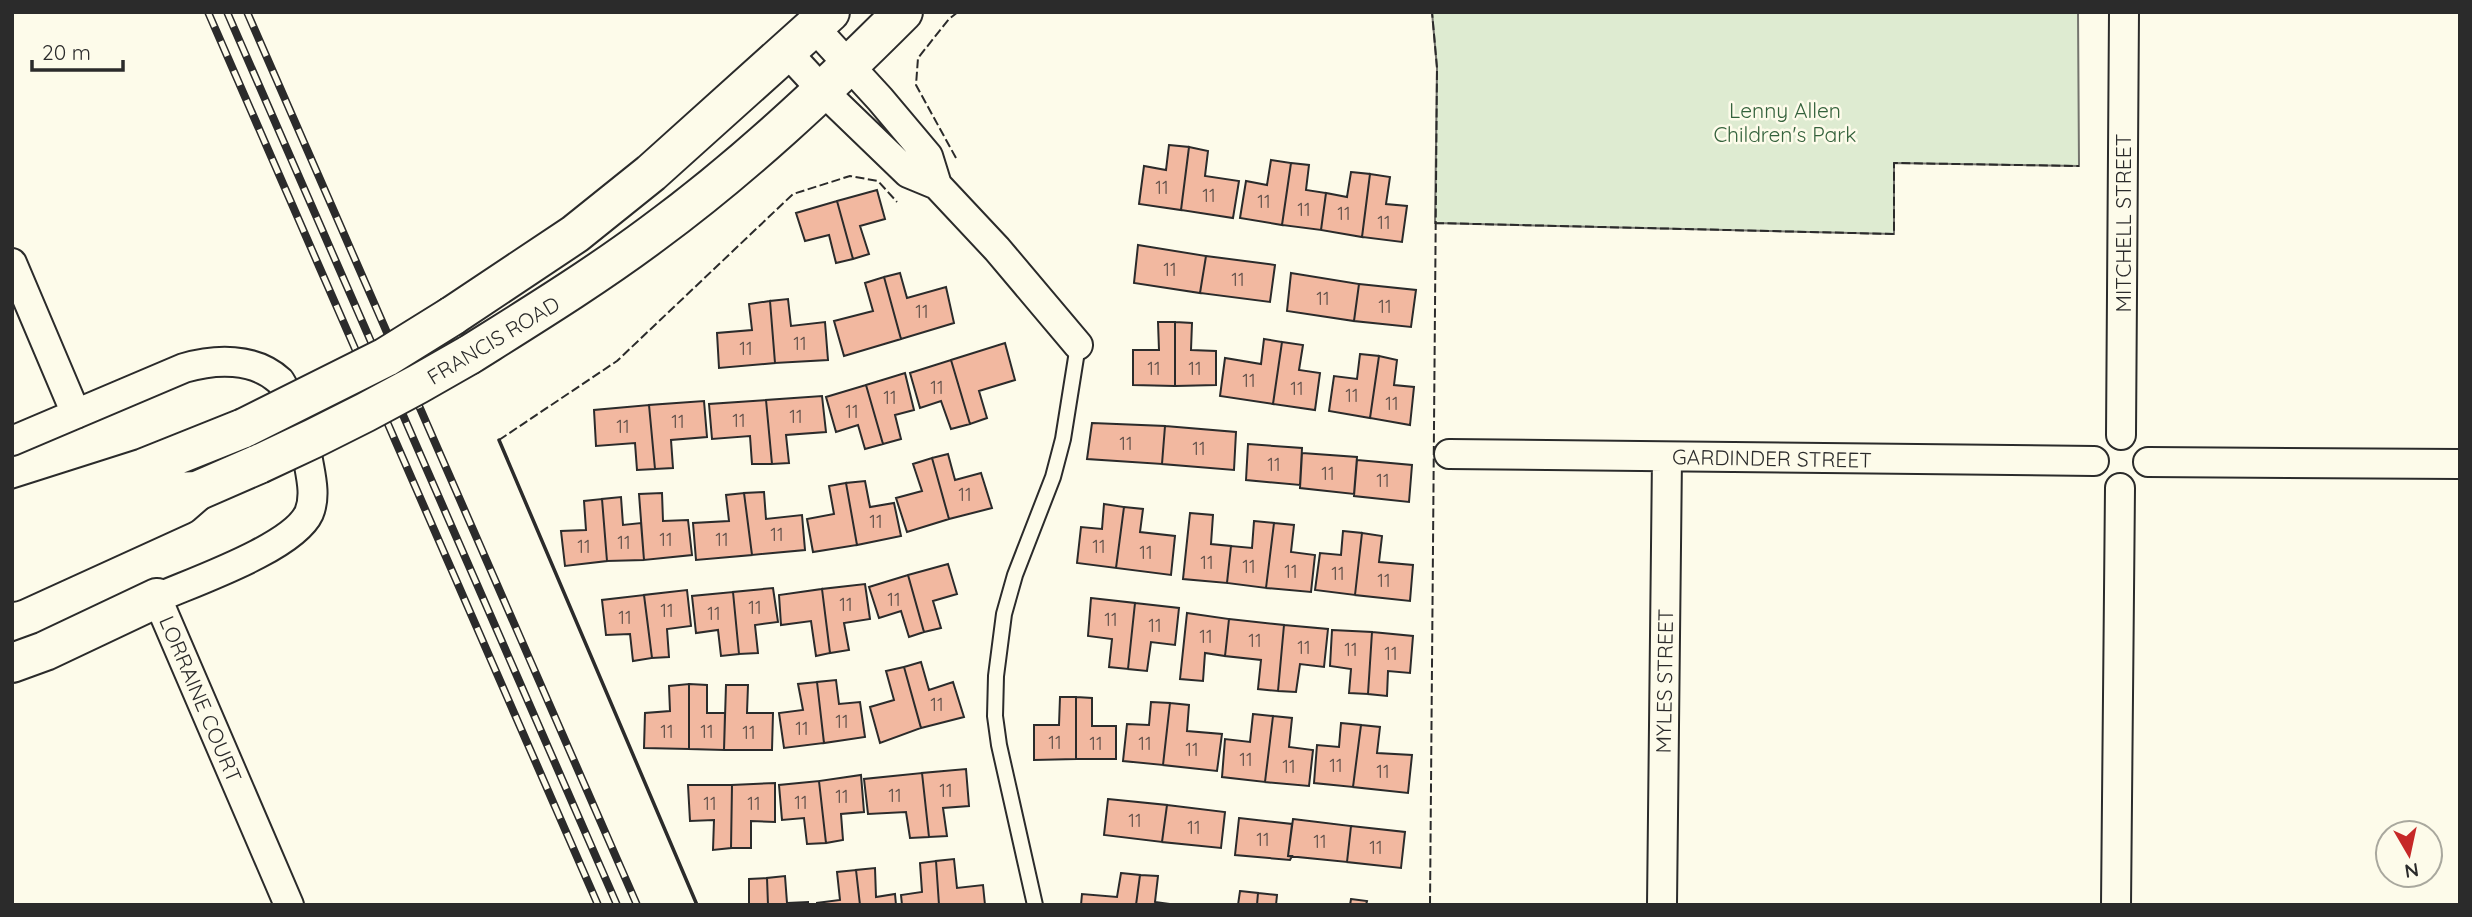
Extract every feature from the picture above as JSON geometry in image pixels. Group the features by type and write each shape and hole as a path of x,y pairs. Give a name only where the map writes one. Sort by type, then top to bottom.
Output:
{"main road":[{"name":"FRANCIS ROAD","path":"12,547 102,520 175,492 197,491 320,436 389,401 469,355 568,294 652,234 726,176 823,91 903,12"},
{"name":"FRANCIS ROAD","path":"12,510 144,468 244,428 386,358 575,234 640,181 809,30"},
{"path":"12,582 180,505 197,491"},
{"path":"12,663 21,662 68,641 157,598"}],"street":[{"name":"MITCHELL STREET","path":"2121,435 2124,12"},
{"path":"809,30 850,65 928,156 937,185"},
{"path":"809,30 823,91 908,173 937,185 1078,345"},
{"path":"12,263 76,414"},
{"name":"LORRAINE COURT","path":"12,441 184,368 205,362 247,364 282,382 304,433 313,491 309,514 290,534 259,554 157,598 289,905"},
{"path":"2121,435 2137,440 2146,453 2148,462 2142,478 2136,484 2120,488 2104,482 2095,469 2094,461 2095,453 2105,440 2121,435"},
{"name":"GARDINDER STREET","path":"1449,454 2094,461"},
{"name":"MYLES STREET","path":"1662,905 1667,457"},
{"path":"2148,462 2460,464"},
{"path":"2116,905 2120,488"}],"lane":[{"path":"1035,905 999,745 995,716 996,676 1004,614 1015,575 1053,477 1063,439 1078,345"}],"green space":[{"name":"Lenny Allen Children's Park","path":"1432,12 2078,12 2079,166 1894,163 1894,234 1435,223 1437,68"}],"building":[{"path":"1169,145 1189,147 1181,210 1139,204 1144,166 1166,170"},
{"path":"1189,147 1208,151 1205,176 1239,181 1233,218 1181,210"},
{"path":"1271,160 1291,163 1282,225 1240,218 1246,181 1267,185"},
{"path":"1291,163 1309,165 1306,190 1326,193 1321,230 1282,225"},
{"path":"1351,172 1370,174 1362,237 1321,230 1326,193 1347,197"},
{"path":"1370,174 1390,177 1386,204 1407,206 1402,242 1362,237"},
{"path":"877,190 885,219 860,226 869,254 853,259 837,201"},
{"path":"837,201 853,259 836,263 829,235 805,241 796,213"},
{"path":"1138,245 1206,256 1200,293 1134,283"},
{"path":"1206,256 1275,265 1270,302 1200,293"},
{"path":"900,273 907,298 946,287 954,323 901,339 884,277"},
{"path":"1291,273 1359,284 1354,321 1287,311"},
{"path":"884,277 901,339 844,356 834,321 873,311 865,283"},
{"path":"1359,284 1416,290 1411,327 1354,321"},
{"path":"788,299 791,326 825,322 828,360 775,363 770,301"},
{"path":"770,301 775,363 719,368 717,333 752,330 749,304"},
{"path":"1158,322 1175,322 1175,386 1133,385 1133,350 1159,350"},
{"path":"1175,322 1192,323 1191,350 1216,351 1216,385 1175,386"},
{"path":"1264,339 1282,342 1273,404 1220,396 1225,358 1261,364"},
{"path":"1282,342 1303,345 1299,370 1320,373 1315,410 1273,404"},
{"path":"1005,343 1015,380 979,391 987,418 970,424 951,360"},
{"path":"1360,354 1379,356 1370,418 1329,411 1334,376 1357,379"},
{"path":"1379,356 1397,360 1394,385 1414,387 1410,425 1370,418"},
{"path":"951,360 970,424 951,429 941,401 920,408 910,373"},
{"path":"905,373 914,410 895,415 901,439 883,444 866,385"},
{"path":"866,385 883,444 865,449 858,425 836,432 826,397"},
{"path":"822,396 826,432 786,435 789,463 772,464 766,400"},
{"path":"766,400 772,464 752,464 750,436 712,439 709,404"},
{"path":"704,401 707,437 671,440 673,468 655,469 649,405"},
{"path":"649,405 655,469 637,470 635,443 596,446 594,410"},
{"path":"1092,423 1165,426 1162,464 1087,459"},
{"path":"1165,426 1236,432 1234,470 1162,464"},
{"path":"1248,444 1302,448 1300,485 1246,480"},
{"path":"1302,453 1357,457 1354,494 1300,488"},
{"path":"948,454 955,480 981,473 992,508 949,519 932,458"},
{"path":"932,458 949,519 907,532 896,498 922,491 913,464"},
{"path":"1357,460 1412,465 1409,502 1354,496"},
{"path":"865,481 870,507 894,503 901,536 857,545 846,483"},
{"path":"846,483 857,545 813,552 807,519 834,514 829,486"},
{"path":"764,492 766,519 802,515 805,550 752,555 744,493"},
{"path":"662,493 663,521 688,520 692,555 644,560 639,494"},
{"path":"744,493 752,555 696,560 693,523 729,521 726,495"},
{"path":"621,497 623,525 641,523 644,560 607,561 602,499"},
{"path":"602,499 607,561 565,566 561,531 586,530 584,501"},
{"path":"1104,504 1124,507 1116,568 1077,563 1081,527 1102,529"},
{"path":"1124,507 1143,509 1140,532 1175,536 1171,575 1116,568"},
{"path":"1190,513 1213,515 1211,544 1231,546 1227,583 1183,579"},
{"path":"1254,521 1274,523 1266,588 1227,583 1231,546 1252,548"},
{"path":"1274,523 1294,525 1291,552 1315,555 1311,592 1266,588"},
{"path":"1343,531 1362,533 1355,595 1315,590 1320,553 1341,555"},
{"path":"1362,533 1382,536 1379,562 1413,565 1410,601 1355,595"},
{"path":"948,564 957,594 933,601 941,628 924,632 908,575"},
{"path":"908,575 924,632 909,637 901,611 879,618 869,587"},
{"path":"865,584 870,619 844,623 849,650 830,653 822,589"},
{"path":"773,588 778,622 755,625 758,653 739,654 733,592"},
{"path":"822,589 830,653 816,656 811,621 781,625 779,595"},
{"path":"687,590 691,626 667,629 669,657 652,658 644,595"},
{"path":"733,592 739,654 721,656 718,630 696,633 692,596"},
{"path":"644,595 652,658 633,661 630,634 606,635 602,600"},
{"path":"1091,598 1135,603 1128,669 1109,667 1112,639 1088,636"},
{"path":"1135,603 1179,608 1175,645 1151,642 1147,671 1128,669"},
{"path":"1187,613 1229,619 1225,656 1205,653 1203,681 1180,679"},
{"path":"1229,619 1284,625 1278,691 1258,689 1261,660 1225,656"},
{"path":"1284,625 1328,629 1324,667 1300,664 1296,692 1278,691"},
{"path":"1332,630 1372,632 1368,694 1349,693 1351,669 1330,666"},
{"path":"1372,632 1413,636 1410,673 1388,671 1387,696 1368,694"},
{"path":"921,662 929,690 953,682 964,717 921,728 904,667"},
{"path":"904,667 921,728 880,743 870,707 894,700 886,671"},
{"path":"836,680 839,704 860,702 865,737 824,743 817,682"},
{"path":"817,682 824,743 784,748 779,713 803,710 798,684"},
{"path":"689,684 707,685 707,713 725,713 724,750 689,749"},
{"path":"689,684 689,749 644,748 645,713 670,711 669,686"},
{"path":"726,685 748,685 747,713 773,713 772,750 724,750"},
{"path":"1060,697 1076,697 1076,759 1034,760 1034,725 1059,725"},
{"path":"1076,697 1092,698 1092,726 1116,726 1116,759 1076,759"},
{"path":"1151,702 1170,703 1163,765 1123,761 1127,724 1149,725"},
{"path":"1170,703 1189,705 1187,731 1222,734 1217,771 1163,765"},
{"path":"1253,714 1273,716 1265,782 1222,777 1225,739 1250,742"},
{"path":"1273,716 1292,718 1289,747 1313,750 1309,786 1265,782"},
{"path":"1341,723 1361,725 1353,787 1314,783 1317,745 1339,747"},
{"path":"1361,725 1380,727 1377,753 1412,755 1408,793 1353,787"},
{"path":"966,769 969,806 943,808 947,836 929,837 922,773"},
{"path":"922,773 929,837 910,838 906,812 868,814 864,779"},
{"path":"861,775 864,812 841,814 843,840 826,843 819,781"},
{"path":"819,781 826,843 807,844 804,818 782,820 779,785"},
{"path":"775,783 775,822 751,821 751,848 731,848 732,785"},
{"path":"688,785 732,785 731,848 713,850 714,820 690,821"},
{"path":"1108,799 1167,805 1162,842 1104,835"},
{"path":"1167,805 1225,812 1221,848 1162,842"},
{"path":"1239,818 1292,824 1288,856 1292,856 1290,860 1235,855"},
{"path":"1293,819 1351,826 1347,862 1288,856"},
{"path":"1351,826 1405,832 1401,868 1347,862"},
{"path":"954,859 957,888 983,885 985,905 939,905 936,861"},
{"path":"936,861 939,905 902,905 901,895 922,892 920,863"},
{"path":"875,868 876,897 895,894 896,905 860,905 856,870"},
{"path":"856,870 860,905 817,905 840,900 837,872"},
{"path":"1121,873 1140,875 1136,905 1081,905 1082,894 1117,897"},
{"path":"1140,875 1158,876 1155,902 1177,905 1136,905"},
{"path":"785,876 787,903 808,902 808,905 768,905 767,878"},
{"path":"767,878 768,905 739,905 749,904 749,879"},
{"path":"1240,891 1258,893 1257,905 1238,905"},
{"path":"1258,893 1277,895 1276,905 1257,905"},
{"path":"1351,899 1367,901 1366,905 1350,905"}],"railway":[{"path":"208,12 598,905"},
{"path":"227,12 617,905"},
{"path":"247,12 637,905"}],"fence":[{"path":"956,158 916,85 918,58 949,19 958,12"},
{"path":"1430,905 1437,68 1432,12"},
{"path":"1435,223 1894,234 1894,163 2079,166"},
{"path":"499,440 617,361 793,194 850,176 878,181 897,202"}],"wall":[{"path":"499,440 697,905"}]}
